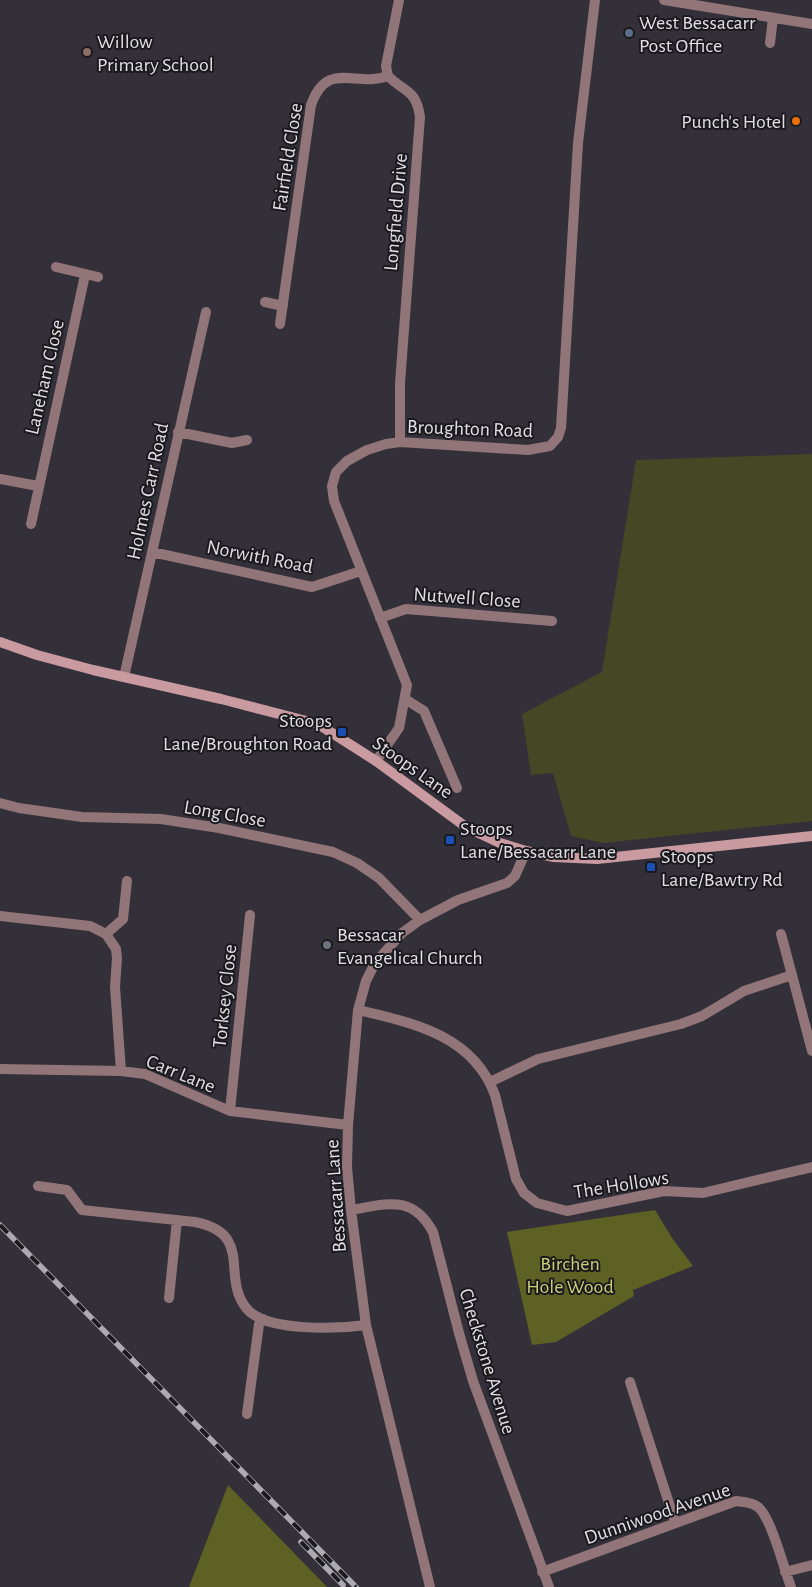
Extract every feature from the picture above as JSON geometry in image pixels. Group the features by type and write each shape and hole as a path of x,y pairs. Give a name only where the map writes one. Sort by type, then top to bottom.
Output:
{"street":[{"path":"388,76 386,66 399,0"},
{"name":"Broughton Road","path":"376,761 399,728 407,685 334,501 332,486 336,472 347,461 368,450 400,442 534,450 550,446 558,437 561,428 578,143 595,0"},
{"path":"664,0 812,24"},
{"path":"725,11 727,0"},
{"path":"770,43 773,18"},
{"name":"Fairfield Close","path":"280,324 312,106 316,92 326,82 338,77 371,79 388,76"},
{"name":"Longfield Drive","path":"388,76 412,93 420,117 400,383 400,442"},
{"path":"56,267 98,278"},
{"name":"Laneham Close","path":"31,524 85,275"},
{"path":"265,302 282,306"},
{"name":"Holmes Carr Road","path":"124,677 206,312"},
{"path":"178,432 232,443 247,440"},
{"path":"0,479 38,486"},
{"name":"Norwith Road","path":"152,552 312,587 361,571"},
{"name":"Nutwell Close","path":"380,618 406,609 552,620"},
{"name":"Stoops Lane","path":"0,642 37,655 124,677 221,698 318,724 376,761 466,827 500,843 526,851 554,856 597,859 812,836"},
{"path":"405,699 424,711 457,788"},
{"name":"Long Close","path":"0,803 19,808 82,817 161,820 218,828 332,852 357,863 379,878 420,920"},
{"name":"Bessacarr Lane","path":"430,1587 366,1325 351,1210 347,1167 348,1126 358,1010 366,981 375,963 402,933 420,920 458,900 507,883 516,876 526,851"},
{"path":"106,934 123,919 127,881"},
{"name":"Torksey Close","path":"230,1110 250,915"},
{"path":"0,916 90,926 106,934 116,949 117,958 115,987 121,1071"},
{"path":"781,934 812,1051"},
{"path":"490,1082 538,1059 681,1024 702,1016 744,991 792,975"},
{"name":"The Hollows","path":"358,1010 417,1024 459,1047 490,1082 516,1179 524,1193 537,1203 567,1211 664,1191 703,1193 812,1167"},
{"name":"Carr Lane","path":"0,1069 121,1071 157,1078 230,1110 348,1126"},
{"path":"38,1186 67,1190 82,1210 177,1220 208,1225 221,1232 234,1254 236,1285 241,1299 248,1309 263,1319 288,1325 366,1325"},
{"name":"Checkstone Avenue","path":"351,1210 391,1203 406,1205 417,1210 434,1232 458,1333 473,1381 549,1587"},
{"path":"169,1298 177,1220"},
{"path":"247,1414 259,1324 263,1319"},
{"path":"630,1382 675,1522"},
{"name":"Dunniwood Avenue","path":"542,1572 736,1501 757,1506 767,1519 791,1587"},
{"path":"785,1572 812,1564"}],"green space":[{"path":"812,454 812,821 603,843 571,836 553,773 531,775 522,714 602,672 636,460"},
{"name":"Birchen Hole Wood","path":"655,1210 672,1238 693,1266 633,1290 634,1296 556,1342 532,1345 507,1232"},
{"path":"228,1485 327,1587 189,1587"}],"railway":[{"path":"0,1225 356,1587"},
{"path":"301,1542 343,1585"}],"place":[{"name":"West Bessacarr Post Office","path":"629,33"},
{"name":"Willow Primary School","path":"87,52"},
{"name":"Punch's Hotel","path":"796,121"},
{"name":"Stoops Lane/Broughton Road","path":"342,732"},
{"name":"Stoops Lane/Bessacarr Lane","path":"450,840"},
{"name":"Stoops Lane/Bawtry Rd","path":"651,867"},
{"name":"Bessacar Evangelical Church","path":"327,945"}]}
